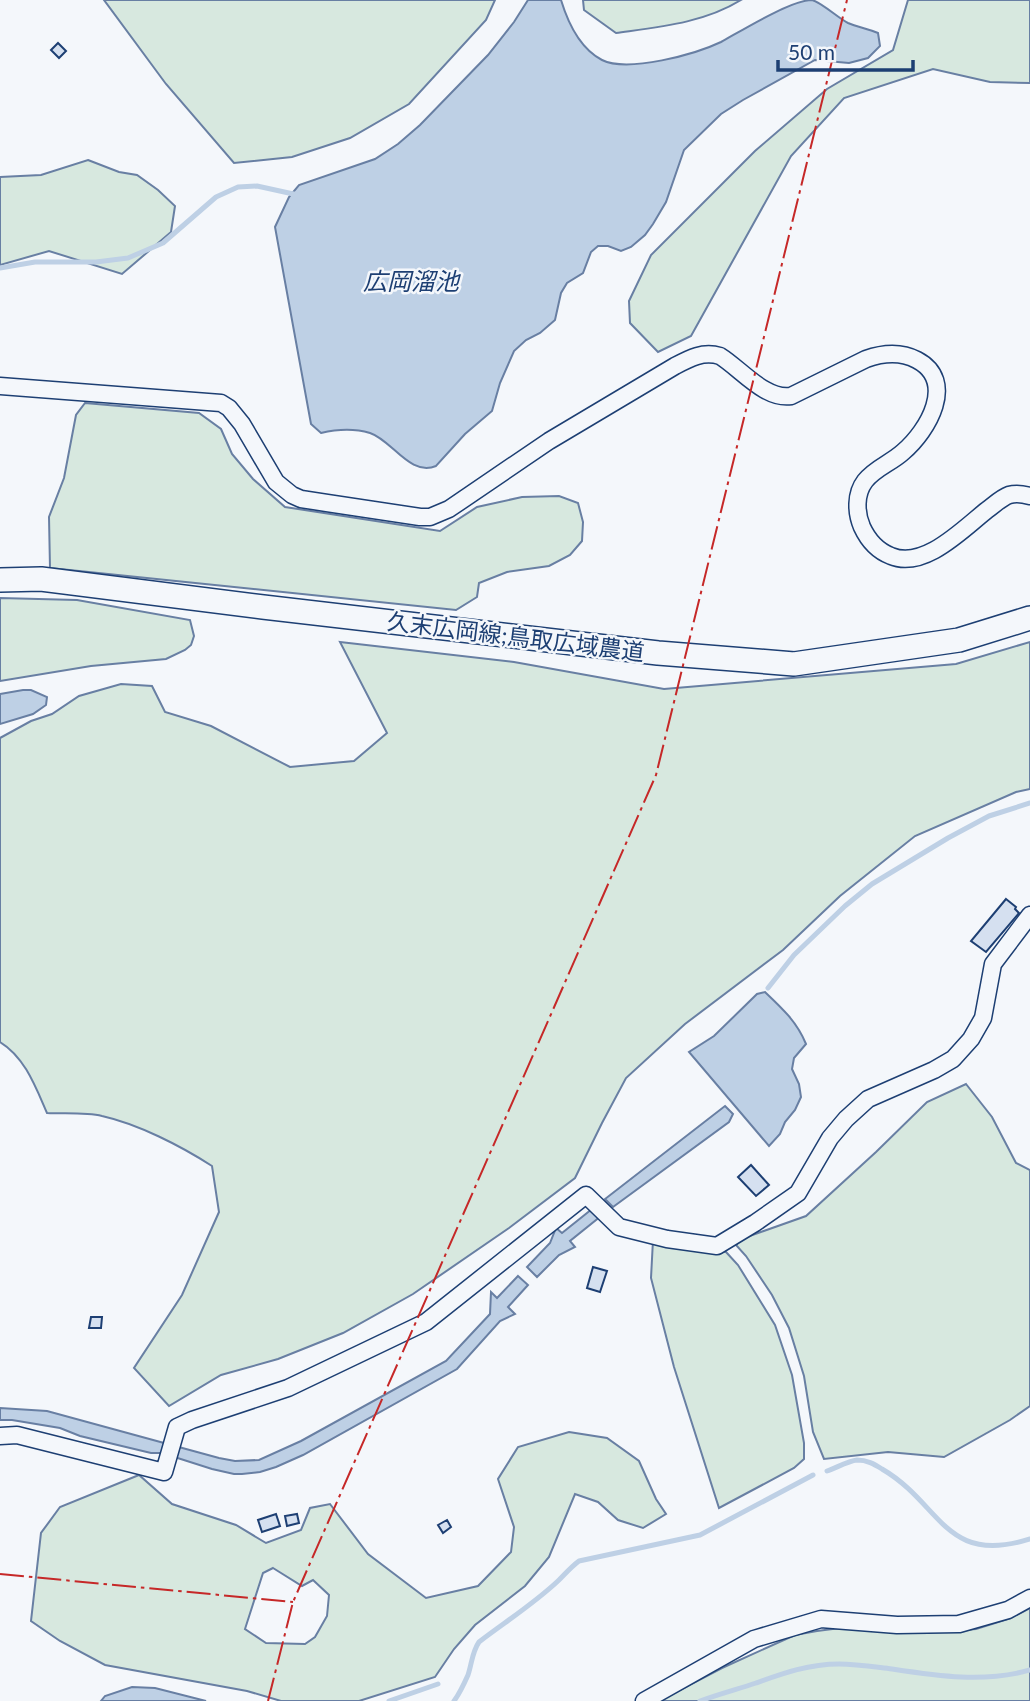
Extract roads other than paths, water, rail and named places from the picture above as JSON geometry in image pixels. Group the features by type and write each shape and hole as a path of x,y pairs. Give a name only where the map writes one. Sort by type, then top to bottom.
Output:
{"street":[{"path":"0,386 220,403 236,415 276,482 292,495 302,499 407,516 430,517 449,509 549,442 694,356 720,356 763,389 783,397 791,396 866,359 889,353 901,354 920,361 929,368 935,378 937,397 926,424 915,440 902,454 872,474 860,490 859,520 869,540 879,550 898,559 923,556 950,539 1000,500 1016,494 1030,496"},
{"name":"久末広岡線;鳥取広域農道","path":"0,580 41,579 658,653 794,664 959,640 1030,618"},
{"path":"0,1436 17,1435 164,1472 177,1427 288,1388 426,1322 586,1195 619,1227 667,1239 717,1246 798,1194 830,1138 846,1119 868,1100 953,1059 971,1039 983,1018 993,964 1030,915"},
{"path":"644,1701 754,1639 821,1619 897,1625 959,1624 1008,1610 1030,1598"}],"water":[{"name":"広岡溜池","path":"528,0 561,0 571,26 581,42 594,55 614,63 644,63 696,52 721,42 779,10 812,0 848,23 878,33 880,46 868,58 849,63 815,60 721,114 684,150 666,202 645,235 631,247 621,251 608,246 598,246 591,252 583,273 567,283 561,293 555,320 514,351 500,383 492,411 465,434 436,466 427,468 409,462 370,433 346,430 321,433 311,424 275,227 289,197 299,185 375,159 398,144 488,55"},
{"path":"31,690 47,697 46,705 33,714 0,724 0,694"},
{"path":"765,992 794,1022 806,1044 794,1058 792,1069 801,1097 780,1134 769,1146 689,1052 714,1036 757,994"},
{"path":"725,1106 733,1114 729,1122 613,1207 605,1199"},
{"path":"592,1209 601,1216 570,1241 575,1247 559,1255 537,1277 527,1267 550,1243 556,1228 562,1233"},
{"path":"518,1276 528,1285 508,1307 515,1314 500,1321 457,1369 303,1455 260,1472 234,1474 162,1453 151,1453 80,1436 60,1428 0,1420 0,1408 47,1411 219,1458 235,1461 259,1460 301,1441 446,1361 490,1314 491,1292 497,1298"},
{"path":"132,1687 155,1688 206,1701 101,1701 105,1696"}],"waterway":[{"path":"0,268 35,262 96,262 128,258 163,243 216,197 238,187 257,186 298,195"},
{"path":"768,988 794,955 872,884 989,816 1030,803"},
{"path":"827,1471 853,1461 861,1460 873,1464 902,1483 946,1527 961,1538 979,1544 1001,1545 1030,1539"},
{"path":"454,1701 468,1675 479,1642 540,1597 579,1561 700,1535 813,1475"},
{"path":"700,1701 807,1667 828,1664 961,1677 996,1676 1030,1670"},
{"path":"389,1701 438,1684"}]}
